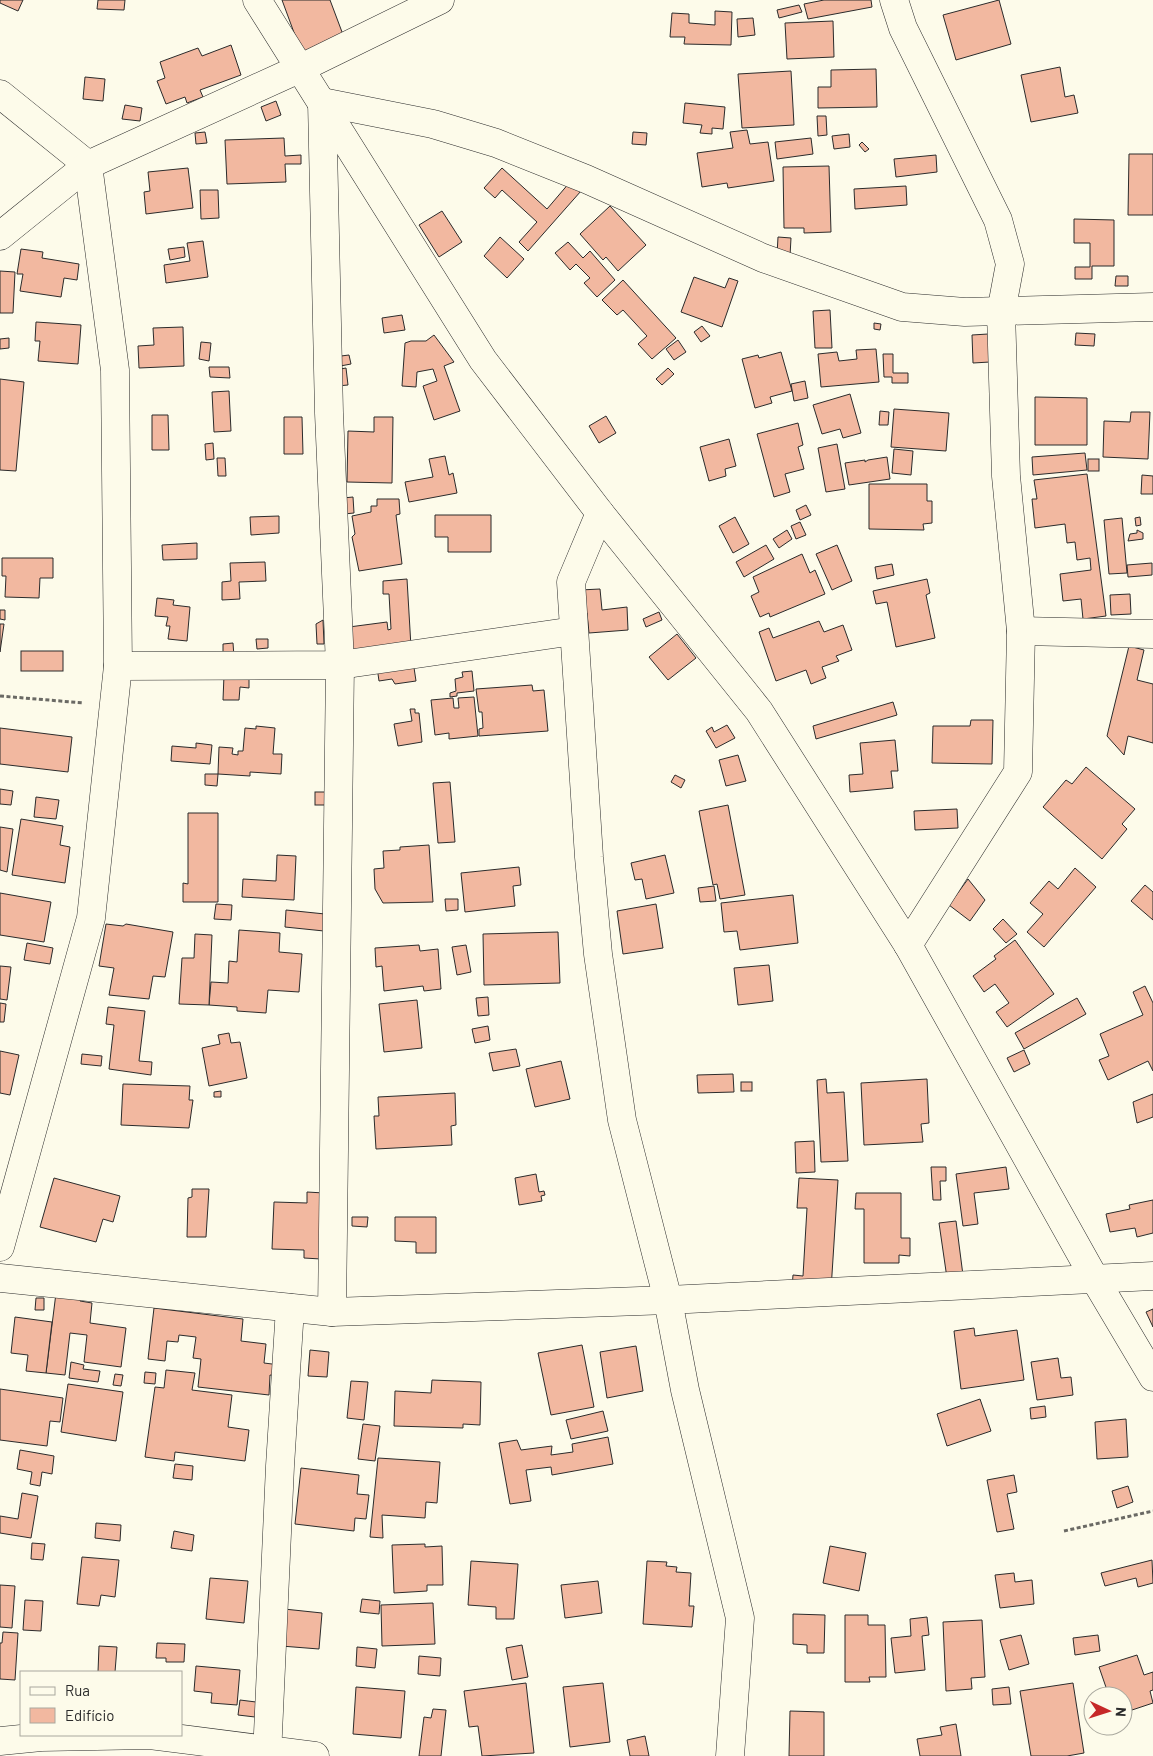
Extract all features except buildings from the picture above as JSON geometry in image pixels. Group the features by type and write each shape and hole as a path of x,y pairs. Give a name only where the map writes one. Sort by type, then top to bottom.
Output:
{"street":[{"path":"257,0 483,360 600,513 759,711 908,945 1096,1281 1153,1377"},
{"path":"0,236 88,164 301,68 440,0"},
{"path":"894,0 903,28 998,220 1010,264 1001,312 1006,476 1021,631 1018,772 908,945"},
{"path":"0,94 88,164 115,370 118,666 92,918 0,1246"},
{"path":"322,102 433,124 496,143 586,179 763,258 902,307 965,312 1153,307"},
{"path":"322,102 329,413 340,665 332,1312"},
{"path":"600,513 571,582 598,954 622,1120 668,1300 685,1390 740,1618 730,1756"},
{"path":"118,666 340,665 574,631"},
{"path":"1021,631 1153,634"},
{"path":"0,1278 332,1312 668,1300 1096,1281 1153,1276"},
{"path":"267,1753 280,1466 290,1308"},
{"path":"0,1741 41,1737 96,1736"},
{"path":"156,1736 267,1753 315,1756"}],"path":[{"path":"0,696 114,705"},
{"path":"1064,1531 1153,1511"}]}
